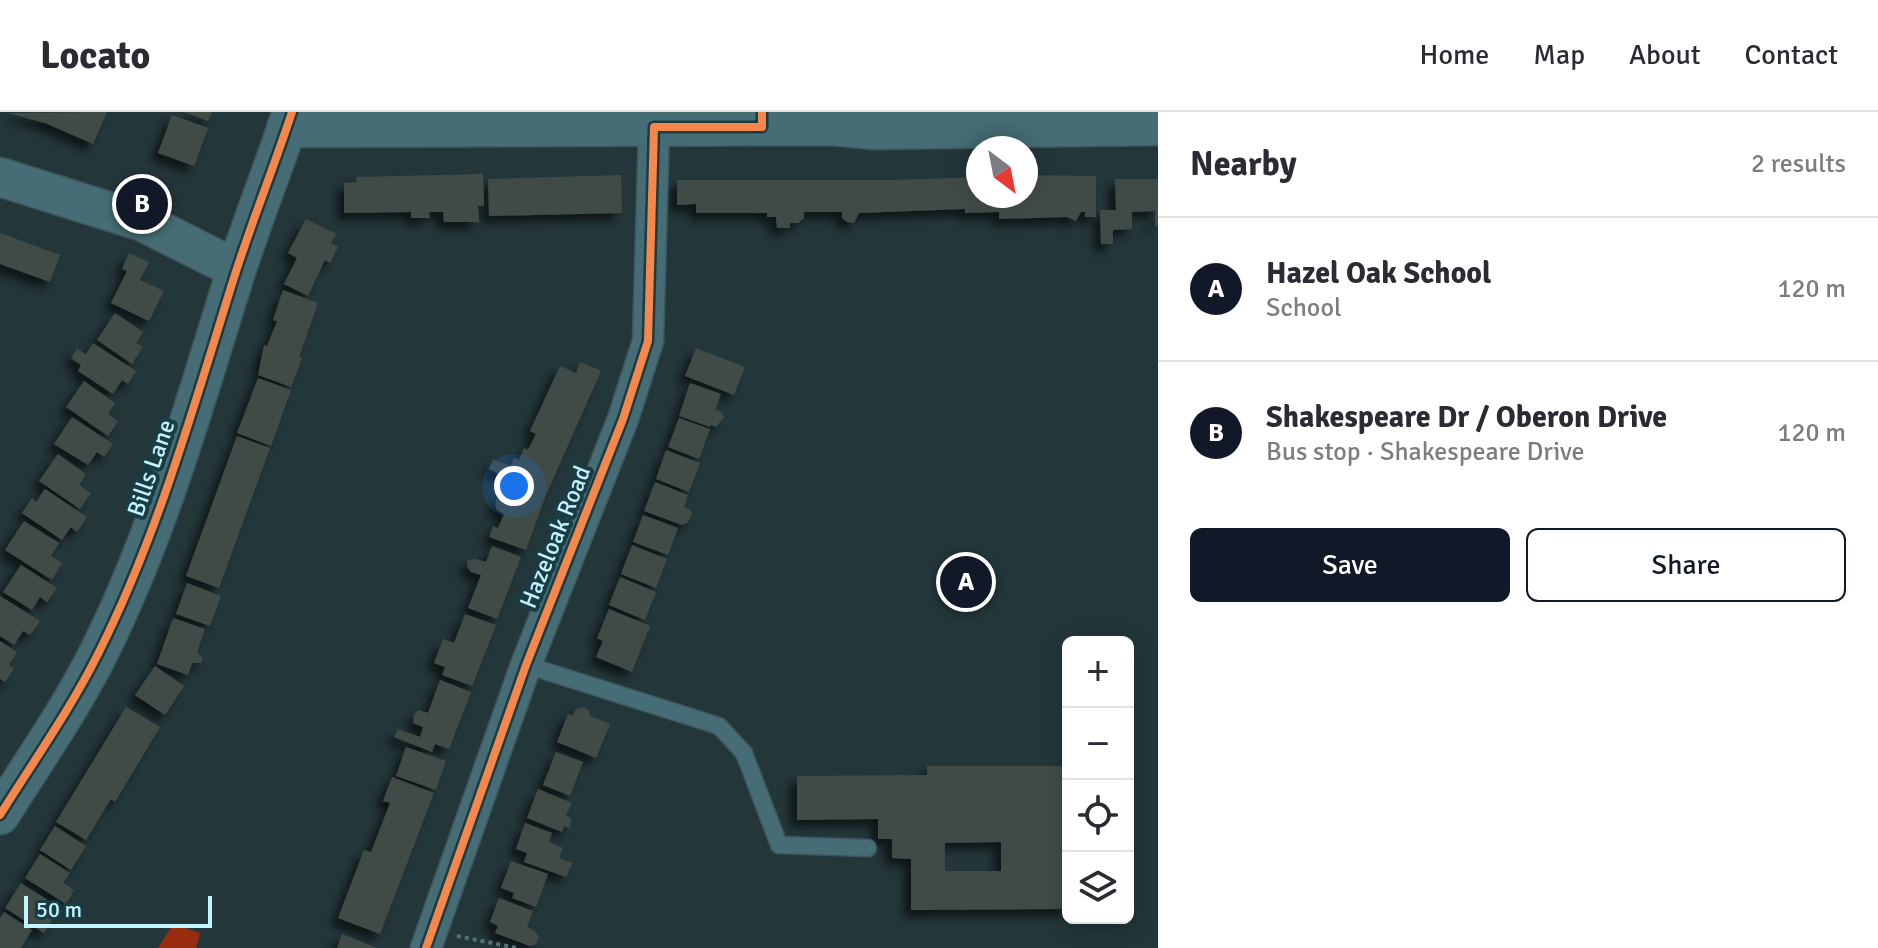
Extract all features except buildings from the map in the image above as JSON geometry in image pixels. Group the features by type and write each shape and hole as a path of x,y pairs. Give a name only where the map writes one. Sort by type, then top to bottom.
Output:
{"street":[{"path":"289,120 654,127 762,119 890,130 1158,126"},
{"name":"Bills Lane","path":"0,815 70,705 98,654 125,594 174,467 236,269 289,120"},
{"name":"Hazeloak Road","path":"429,939 526,665 623,419 648,341 654,127"},
{"path":"0,177 143,222 236,269"}],"lane":[{"path":"526,665 719,726 744,753 779,845 868,848"}],"path":[{"path":"429,939 517,948"}],"shaded area":[{"path":"173,924 200,933 196,948 158,948"}],"cycle path":[{"path":"0,815 87,675 119,610 172,472 239,262 292,112"},
{"path":"426,948 526,665 623,419 648,341 654,127 762,127 762,112"}],"place":[{"name":"Shakespeare Dr / Oberon Drive","path":"142,204"},
{"name":"Hazel Oak School","path":"966,582"}]}
